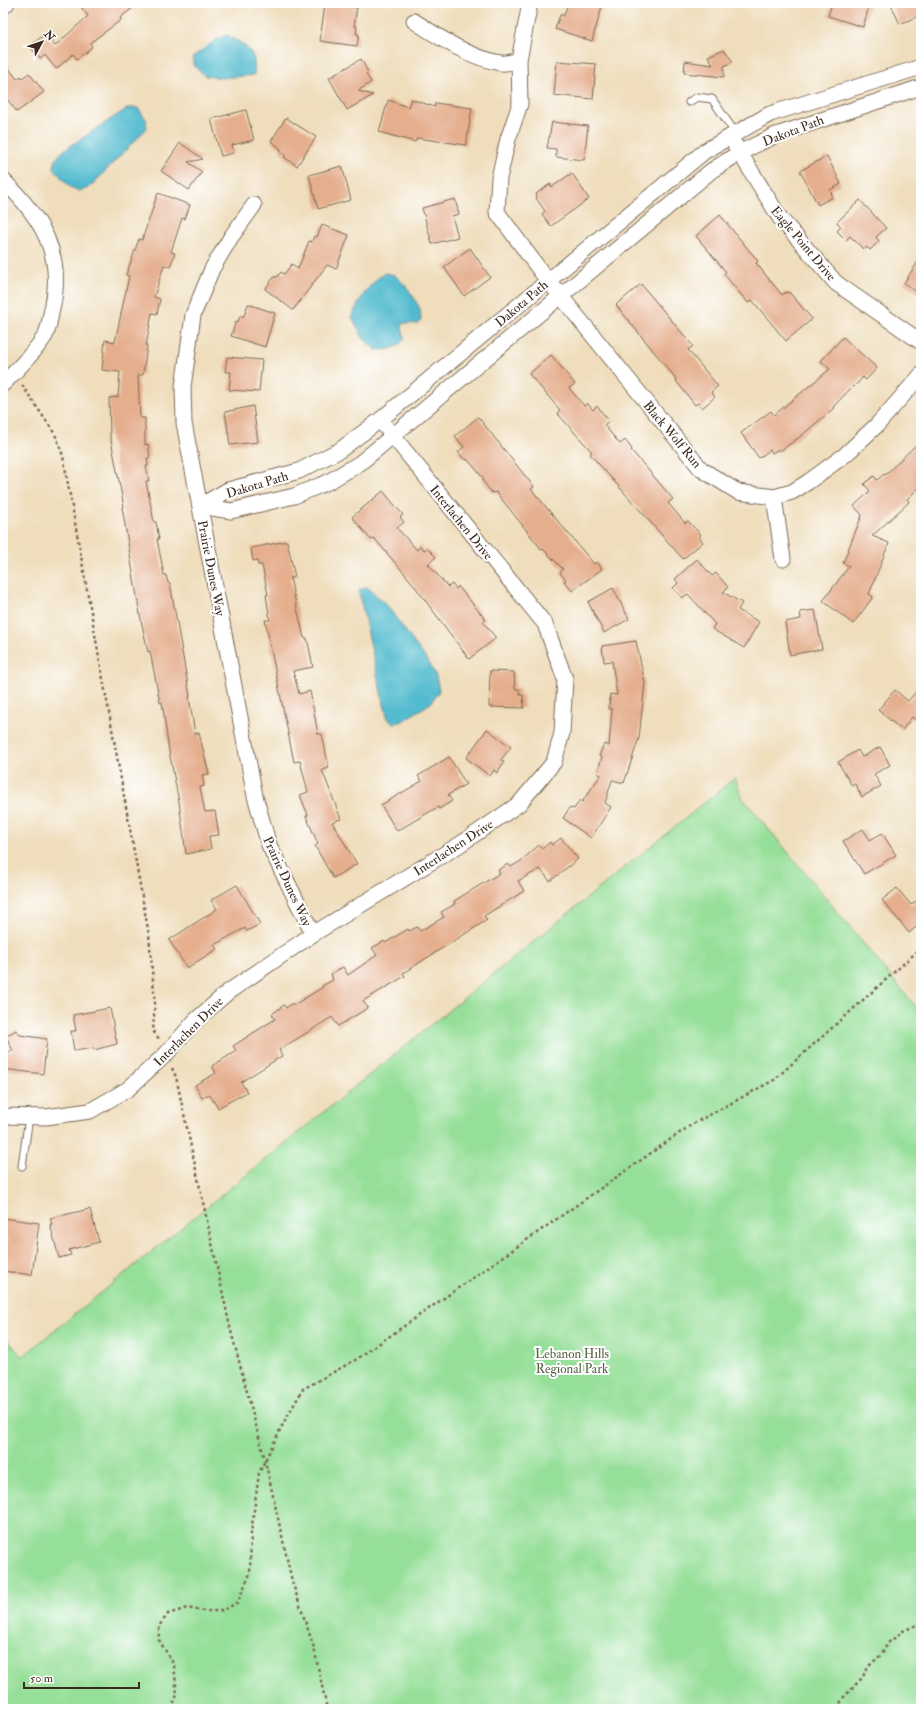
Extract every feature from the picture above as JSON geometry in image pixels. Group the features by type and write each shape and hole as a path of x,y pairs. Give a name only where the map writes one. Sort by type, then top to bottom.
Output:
{"street":[{"path":"3,7 7,3"},
{"name":"Black Wolf Run","path":"530,3 519,60 520,104 508,139 499,178 497,212 548,280 701,469 738,492 774,497 792,492 845,455 876,425 921,375"},
{"path":"414,21 439,37 475,56 502,63 519,60"},
{"name":"Dakota Path","path":"200,506 228,490 299,471 340,450 380,420 705,151 770,114 921,67"},
{"name":"Dakota Path","path":"200,506 231,511 294,496 328,482 360,463 712,171 739,153 776,134 798,126 921,87"},
{"name":"Eagle Point Drive","path":"733,136 739,153 780,218 836,282 921,342"},
{"path":"3,180 20,196 41,225 54,255 56,293 45,335 3,384"},
{"name":"Prairie Dunes Way","path":"254,205 231,237 212,269 193,315 183,387 184,423 255,796 268,845 313,934"},
{"name":"Interlachen Drive","path":"3,1116 46,1117 90,1110 128,1089 166,1054 195,1021 228,992 313,934 459,845 519,804 554,762 562,733 565,679 545,624 380,420"},
{"path":"774,497 783,559"}],"lane":[{"path":"689,102 697,97 712,99 733,136"},
{"path":"22,1166 29,1117"}],"path":[{"path":"14,373 56,434 63,456 149,935 155,1003 153,1031 161,1042 176,1077 230,1327 265,1460 292,1581 314,1648 327,1709"},
{"path":"170,1709 177,1696 174,1665 159,1640 159,1626 168,1614 187,1608 221,1612 237,1603 250,1574 251,1533 259,1473 284,1422 303,1389 357,1359 691,1126 774,1080 921,948"},
{"path":"838,1709 842,1699 882,1654 888,1643 903,1631 921,1623"}],"green space":[{"name":"Lebanon Hills Regional Park","path":"735,778 742,797 921,1013 921,1709 3,1709 3,1335 22,1357"}],"water":[{"path":"227,35 240,42 252,54 254,60 254,75 222,78 205,76 193,65 193,57 217,39"},
{"path":"128,108 138,108 146,119 147,128 89,188 79,191 70,187 54,169 55,160 64,150"},
{"path":"385,273 395,275 405,285 420,309 421,319 418,324 403,323 402,328 405,339 398,345 389,349 376,350 363,338 352,317 365,292 374,281"},
{"path":"367,587 385,603 429,663 436,676 439,691 431,703 401,722 393,723 388,719 382,697 359,590"}],"building":[{"path":"78,3 139,3 120,18 121,20 90,43 92,47 77,59 73,54 56,69 45,55 40,59 30,46 45,34 55,46 88,16"},
{"path":"568,3 593,3 602,6 592,41 555,29 560,15 564,15"},
{"path":"832,3 870,3 863,27 828,16"},
{"path":"890,3 921,3 921,15 900,24"},
{"path":"325,4 357,8 354,26 357,26 356,34 359,34 357,46 320,41"},
{"path":"724,49 733,62 724,66 724,77 684,73 685,61 713,65 708,56"},
{"path":"361,59 368,72 366,74 371,82 358,91 373,95 347,110 329,78"},
{"path":"3,61 17,79 21,76 22,78 29,73 44,92 17,112 3,94"},
{"path":"557,61 596,64 593,99 554,95"},
{"path":"411,99 435,107 435,103 472,108 466,145 417,138 415,142 379,132 388,100 408,107"},
{"path":"246,110 254,140 232,145 234,153 221,156 211,119"},
{"path":"286,118 316,137 297,166 284,157 286,155 280,152 281,149 271,141"},
{"path":"552,122 588,126 584,160 556,157 556,149 547,148"},
{"path":"180,143 203,159 188,162 202,172 189,190 161,171"},
{"path":"827,156 841,184 830,190 833,197 818,205 800,171"},
{"path":"342,166 351,200 318,209 309,175"},
{"path":"572,173 589,199 551,226 542,214 545,211 536,198 536,194 550,184 552,187"},
{"path":"158,193 190,205 185,219 182,218 171,252 175,253 170,267 164,265 154,297 160,299 157,314 152,313 143,375 138,375 140,418 145,418 145,445 148,444 150,458 147,458 148,466 146,466 149,481 146,481 154,522 156,522 159,539 157,539 164,575 166,575 168,583 170,583 195,734 199,733 209,774 202,775 204,786 200,787 205,812 215,811 219,835 209,836 211,849 186,854 162,702 160,703 150,651 148,652 140,615 122,507 124,507 110,435 109,398 118,397 120,372 102,370 105,340 115,342 129,276 126,275 139,239 142,240"},
{"path":"455,199 459,214 452,216 458,237 432,244 422,208"},
{"path":"860,200 886,228 876,237 879,241 870,250 867,247 864,250 850,236 846,240 837,231 841,227 837,222"},
{"path":"720,215 758,261 756,263 782,295 789,292 812,319 786,341 752,300 748,303 724,274 726,272 696,236"},
{"path":"322,225 349,235 336,269 327,265 293,310 265,289 275,276 276,278 281,272 284,274 292,264 298,269 309,241 312,242 314,236 317,237"},
{"path":"470,248 490,277 464,296 444,267"},
{"path":"921,257 921,295 904,283"},
{"path":"641,284 693,346 688,350 718,386 711,392 715,397 702,408 698,403 695,405 676,381 677,380 616,305"},
{"path":"248,304 275,313 265,347 231,336 236,321 238,322 240,316 244,316"},
{"path":"843,337 877,368 866,380 863,377 833,407 834,408 801,436 780,451 779,449 772,453 770,450 759,458 741,433 771,411 774,415 830,369 821,361"},
{"path":"551,355 575,384 569,388 584,406 587,403 593,410 597,406 609,421 604,425 620,444 625,440 632,449 631,450 673,499 668,503 685,523 688,521 701,535 699,537 703,542 683,559 590,454 592,452 557,413 560,410 529,374"},
{"path":"227,357 262,360 259,392 229,390 231,372 225,372"},
{"path":"253,406 258,442 230,445 225,412"},
{"path":"478,417 534,487 531,489 594,564 597,562 602,569 572,591 560,573 563,569 543,549 542,550 496,492 492,493 482,480 484,479 468,460 463,458 458,452 464,447 455,436"},
{"path":"921,440 921,486 907,499 909,502 872,536 889,543 869,594 873,597 853,624 823,601 849,566 843,563 862,515 854,506 870,491 864,484 874,476 877,480 884,474 885,475"},
{"path":"383,491 403,515 400,517 404,522 397,528 417,550 420,546 424,550 427,548 436,557 428,564 448,587 452,584 456,589 458,586 486,620 483,622 496,638 469,659 410,580 374,538 371,540 352,517"},
{"path":"287,541 295,577 290,578 304,638 307,638 313,667 293,671 299,694 310,691 318,734 322,734 329,768 322,770 341,819 332,822 357,864 333,878 315,846 318,844 306,816 308,815 300,795 308,792 300,761 294,762 265,620 270,620 266,595 268,595 262,565 258,565 257,560 253,561 251,548"},
{"path":"697,559 712,576 716,573 728,587 723,592 742,603 738,610 759,622 744,648 712,629 715,624 688,594 682,598 673,588 678,583 675,579"},
{"path":"613,588 629,619 604,633 588,602"},
{"path":"815,610 822,649 790,655 785,622 801,619 800,612"},
{"path":"636,641 645,683 639,738 624,783 612,780 605,803 611,807 591,838 563,818 570,807 574,809 580,800 582,802 601,775 597,773 602,757 599,756 604,744 609,746 612,709 609,709 610,694 617,695 612,661 604,662 602,646"},
{"path":"490,671 514,672 515,689 519,689 520,695 523,695 524,708 489,707"},
{"path":"921,686 921,724 912,717 902,730 878,710 895,690 908,701"},
{"path":"487,729 511,747 501,760 504,762 497,773 494,770 490,776 466,758"},
{"path":"880,747 890,765 874,774 881,786 862,797 855,784 852,786 838,762 858,750 862,757"},
{"path":"449,757 466,784 448,795 452,801 439,809 438,807 397,831 381,805 422,781 418,776"},
{"path":"863,829 870,840 882,833 896,855 864,874 843,841"},
{"path":"561,838 578,859 550,881 540,869 518,881 524,891 484,916 487,920 403,973 405,976 363,1001 368,1008 338,1026 332,1017 279,1050 282,1056 241,1082 247,1092 218,1108 209,1094 202,1098 195,1085 216,1073 212,1066 236,1051 233,1046 275,1019 272,1014 284,1005 286,1008 292,1003 294,1005 323,987 322,986 333,980 331,974 343,967 348,975 377,955 372,948 384,941 385,943 408,929 409,931 417,927 420,931 444,917 441,912 455,904 454,901 500,873 498,870 508,864 511,867 521,861 539,845 542,849 550,842 552,845"},
{"path":"237,885 260,924 247,931 245,928 214,945 217,949 187,968 169,940 217,909 211,900"},
{"path":"897,888 911,905 921,897 921,923 909,933 882,900"},
{"path":"110,1008 117,1044 94,1050 94,1048 74,1051 71,1031 76,1031 73,1015"},
{"path":"16,1030 20,1035 47,1039 43,1074 3,1069 3,1052 13,1051 6,1036"},
{"path":"90,1209 99,1242 69,1250 71,1255 59,1258 50,1224 52,1224 50,1218"},
{"path":"3,1218 39,1223 32,1275 3,1271"}]}
